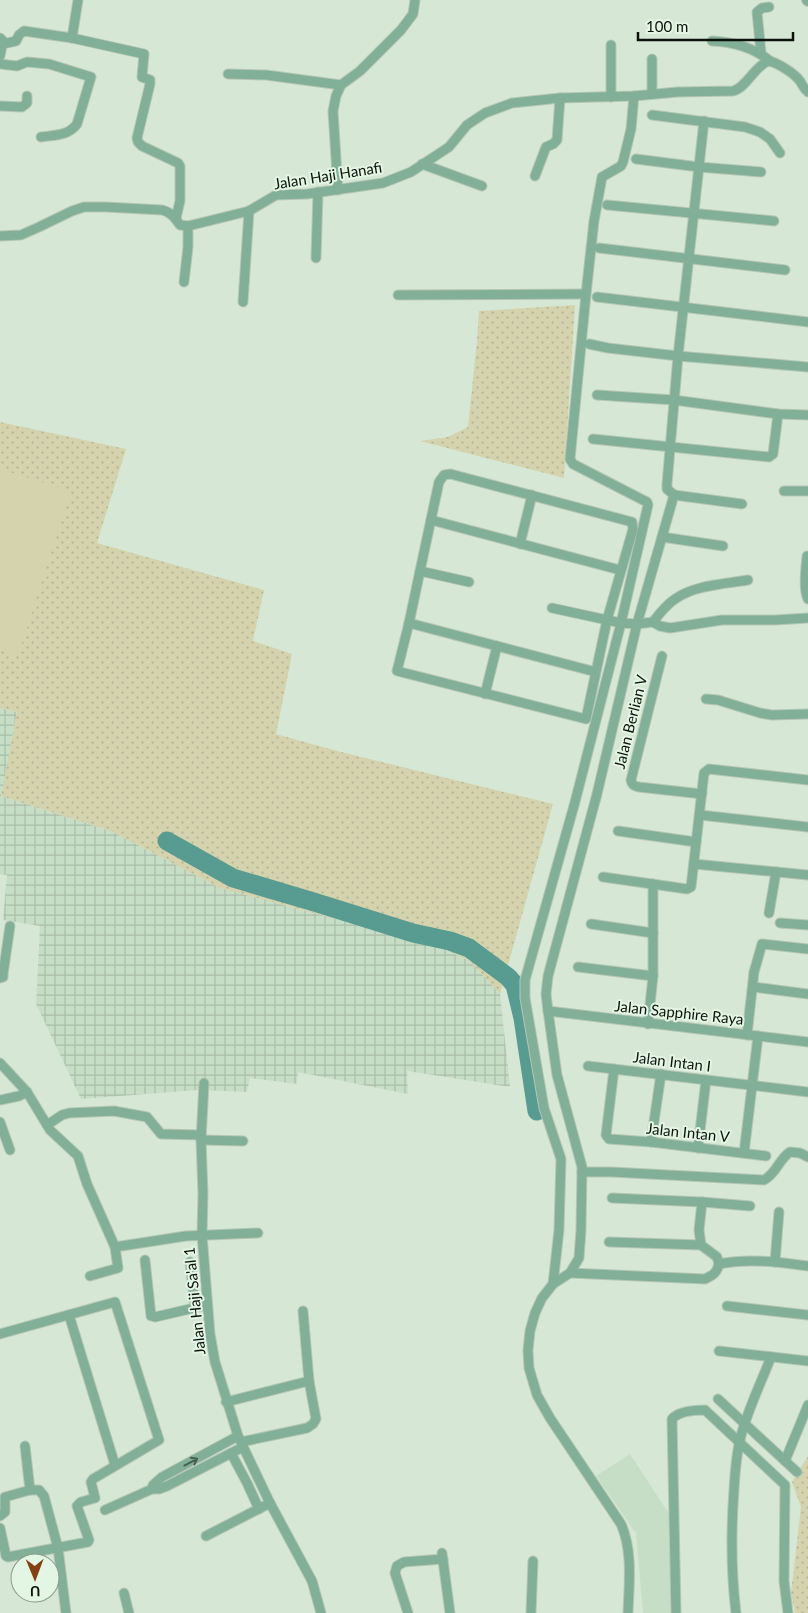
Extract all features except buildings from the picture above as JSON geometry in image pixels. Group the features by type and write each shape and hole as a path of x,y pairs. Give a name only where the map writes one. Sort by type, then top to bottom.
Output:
{"street":[{"path":"72,38 78,0"},
{"path":"338,190 333,111 336,96 341,85 360,71 401,30 413,14 415,0"},
{"path":"761,53 757,12 762,8 769,7"},
{"path":"0,56 2,41 16,41 24,31 72,38 144,54 142,77 150,80 150,84 137,138 142,146 178,163 180,166 180,200 176,218"},
{"path":"712,41 737,44 761,53 770,61 775,62 798,78 808,92"},
{"path":"611,45 611,97"},
{"path":"652,59 652,94"},
{"name":"Jalan Haji Hanafi","path":"188,226 249,211 276,195 338,190 383,183 411,172 449,147 467,125 485,112 512,103 560,98 737,90 754,71 765,62 770,61"},
{"path":"0,64 17,66 27,62 49,64 91,77 76,124 72,130 64,134 41,137"},
{"path":"228,74 266,75 341,85"},
{"path":"0,106 22,107 27,103 27,96"},
{"path":"553,1284 559,1230 561,1159 544,1108 525,998 525,980 575,802 621,623 648,505 644,500 571,462 594,221 602,177 620,166 623,162 631,128 634,96"},
{"path":"535,176 546,147 557,140 560,98"},
{"path":"652,116 745,127 760,132 770,139 780,153"},
{"path":"704,121 678,356 667,489 674,495 742,504"},
{"path":"636,159 761,172"},
{"path":"422,164 482,186"},
{"path":"316,258 318,192"},
{"path":"608,204 774,221"},
{"path":"0,236 21,234 84,207 167,211 176,218 180,225 188,226 184,282"},
{"path":"243,302 249,211"},
{"path":"599,248 785,270"},
{"path":"398,295 586,294"},
{"path":"597,298 684,306 808,322"},
{"path":"589,344 678,356 808,367"},
{"path":"597,395 674,400 778,414 808,415"},
{"path":"592,439 754,457 770,457 778,414"},
{"path":"451,474 532,495 632,522 632,529 607,620 586,719 396,671 409,623 439,482 444,475 451,474"},
{"path":"784,491 808,491"},
{"path":"520,544 532,495"},
{"path":"628,1613 629,1572 625,1533 537,1395 529,1368 528,1350 530,1331 542,1298 553,1284 570,1272 579,1258 582,1172 577,1144 557,1075 546,994 548,976 597,794 637,624 674,495"},
{"path":"431,520 620,570"},
{"path":"662,537 723,546"},
{"path":"807,556 806,590 808,599"},
{"path":"420,572 469,582"},
{"path":"653,622 674,599 688,592 707,586 748,580"},
{"path":"552,608 621,623 653,622 670,628 722,620 808,618"},
{"path":"409,623 596,672"},
{"path":"486,694 497,646"},
{"name":"Jalan Berlian V","path":"662,656 633,771 632,783 633,786 639,787 702,794"},
{"path":"706,698 772,715 808,714"},
{"path":"603,877 691,887 704,773 706,770 808,780"},
{"path":"700,815 808,827"},
{"path":"618,831 696,842"},
{"path":"694,864 808,875"},
{"path":"768,913 776,872"},
{"path":"648,1024 653,976 653,884"},
{"path":"780,923 808,925"},
{"path":"591,924 653,933"},
{"path":"0,978 3,977 10,926"},
{"path":"747,1034 754,972 762,944 808,949"},
{"path":"578,967 653,976"},
{"path":"752,987 808,994"},
{"name":"Jalan Sapphire Raya","path":"548,1012 808,1042"},
{"path":"744,1153 758,1036"},
{"path":"0,1063 27,1092 53,1134 78,1156 87,1184 115,1247 119,1266 118,1268 90,1276"},
{"name":"Jalan Intan I","path":"588,1066 808,1092"},
{"name":"Jalan Intan V","path":"614,1069 607,1138 766,1156"},
{"path":"652,1142 660,1074"},
{"path":"698,1148 706,1080"},
{"name":"Jalan Haji Sa'al 1","path":"204,1083 201,1138 202,1235 207,1305 216,1362 226,1402 240,1442 312,1581 321,1613"},
{"path":"0,1100 19,1096 27,1092"},
{"path":"47,1126 62,1115 69,1113 114,1111 146,1117 158,1132 165,1135 243,1141"},
{"path":"0,1122 10,1150"},
{"path":"582,1172 764,1180 770,1177 778,1164 790,1152 808,1158"},
{"path":"612,1198 750,1206"},
{"path":"570,1272 706,1279 713,1276 718,1271 719,1264 717,1258 702,1245 699,1230 702,1202"},
{"path":"775,1262 779,1212"},
{"path":"115,1247 202,1235 258,1233"},
{"path":"609,1242 702,1245"},
{"path":"145,1260 150,1316 155,1317 207,1305"},
{"path":"719,1264 733,1261 775,1262 808,1266"},
{"path":"190,1262 195,1307"},
{"path":"0,1334 116,1302 159,1440 93,1479 95,1498 77,1506 89,1541 8,1557 6,1556 0,1528"},
{"path":"726,1306 808,1315"},
{"path":"152,1489 154,1484 162,1477 240,1442 307,1428 313,1424 316,1419 309,1381 303,1311"},
{"path":"69,1314 115,1465"},
{"path":"719,1351 808,1361"},
{"path":"736,1613 733,1584 732,1512 736,1457 744,1426 771,1357"},
{"path":"226,1402 309,1381"},
{"path":"718,1399 744,1426 797,1472"},
{"path":"785,1461 808,1405"},
{"path":"676,1613 672,1418 676,1414 705,1410 740,1440 785,1485 784,1581 788,1613"},
{"path":"105,1510 152,1489 167,1486 232,1453 240,1442"},
{"path":"25,1446 30,1490"},
{"path":"232,1453 258,1509"},
{"path":"0,1516 5,1512 5,1497 30,1490 39,1490 44,1496 58,1548 66,1613"},
{"path":"206,1536 270,1503"},
{"path":"408,1613 395,1573 397,1566 404,1562 443,1556 450,1613"},
{"path":"531,1613 533,1561"},
{"path":"124,1593 129,1613"}],"shaded area":[{"path":"575,305 564,478 420,441 448,437 468,427 479,311"},
{"path":"0,422 126,449 97,543 264,590 253,641 292,654 276,734 341,752 553,804 500,994 470,961 438,946 220,888 111,831 1,796 17,712 0,708"},
{"path":"0,469 71,491 18,656 0,650"},
{"path":"0,708 17,712 1,796 111,831 220,888 438,946 470,961 500,994 510,1087 407,1071 408,1094 298,1072 297,1084 250,1078 247,1092 199,1090 81,1099 36,1004 40,926 3,920 7,875 0,874"},
{"path":"630,1454 673,1520 674,1613 643,1613 636,1533 596,1476"},
{"path":"808,1456 808,1613 795,1613 791,1593 801,1507 792,1482"}],"waterway":[{"path":"167,841 233,878 413,933 450,941 469,948 508,977 515,985 523,1018 537,1111"}]}
